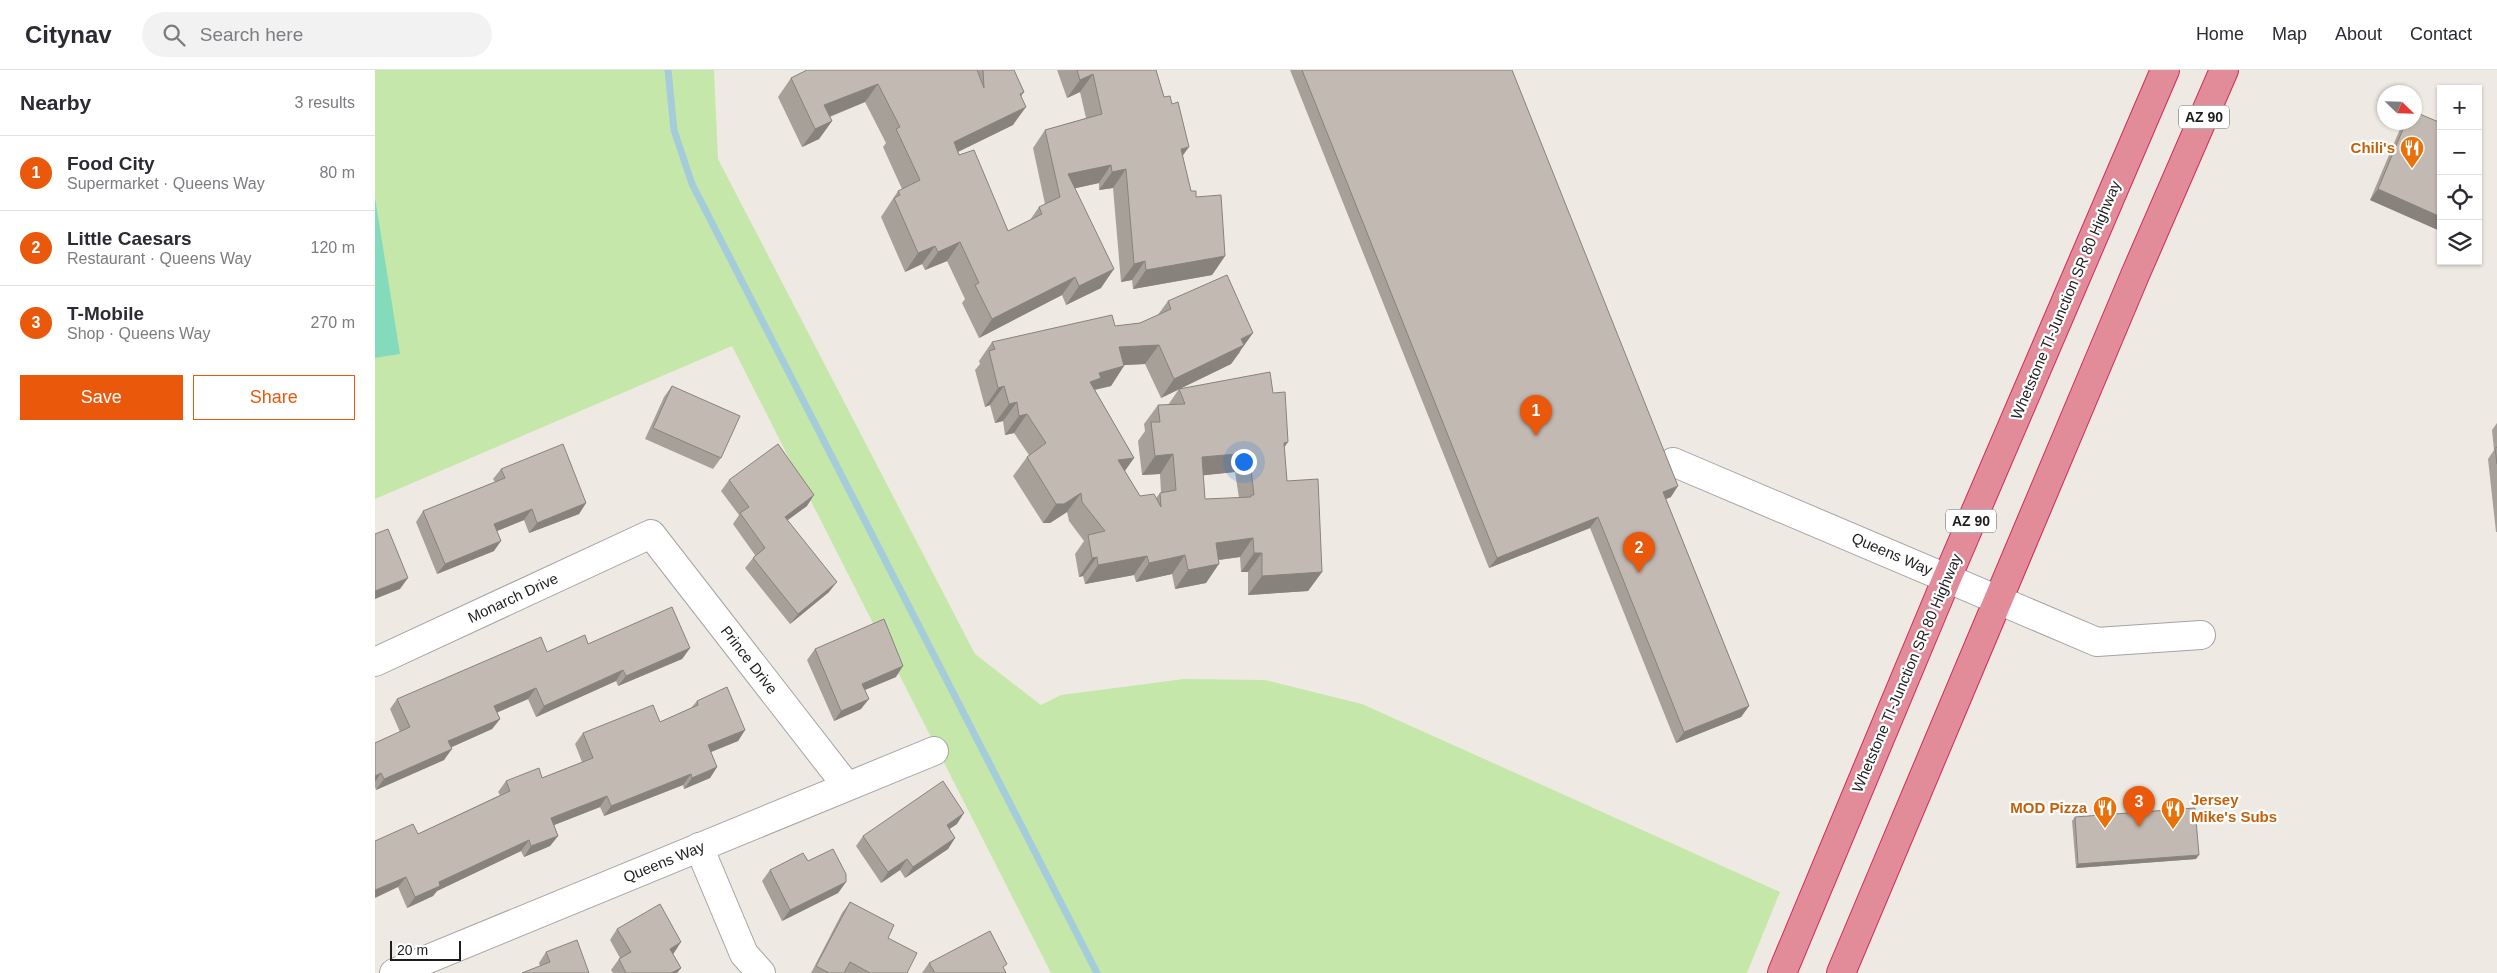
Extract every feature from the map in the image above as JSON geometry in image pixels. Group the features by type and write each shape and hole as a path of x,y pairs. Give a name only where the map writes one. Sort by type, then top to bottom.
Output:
{"highway":[{"name":"Whetstone TI-Junction SR 80 Highway","path":"1782,973 1947,578 2165,70"},
{"name":"AZ 90","path":"1841,973 2135,275 2224,70"}],"street":[{"name":"Queens Way","path":"1673,462 2097,642 2201,635"},
{"name":"Monarch Drive","path":"375,662 651,534"},
{"name":"Prince Drive","path":"651,534 847,785"},
{"name":"Queens Way","path":"394,973 933,751"},
{"path":"699,847 744,954 761,973"}],"green space":[{"path":"375,70 714,70 718,159 975,654 1041,705 1061,695 1184,679 1265,680 1362,704 1780,892 1747,973 1051,973 732,346 375,499 375,358 399,354 375,197"},
{"path":"375,197 400,354 375,358"}],"building":[{"path":"807,70 977,70 984,88 983,70 1014,70 1024,92 1020,94 1026,107 954,142 959,155 974,150 1008,231 1042,214 1039,207 1060,197 1045,130 1102,114 1093,74 1080,80 1077,70 1156,70 1164,97 1170,96 1172,104 1178,102 1189,147 1181,149 1191,191 1196,191 1196,197 1221,195 1225,256 1146,270 1145,261 1134,264 1126,169 1112,172 1111,165 1068,174 1114,269 1079,286 1075,277 992,319 975,285 979,283 960,242 938,252 935,246 918,253 894,198 900,195 898,191 920,180 896,129 900,127 878,84 824,105 832,121 815,129 791,78"},
{"path":"1302,70 1512,70 1678,486 1663,492 1749,706 1684,732 1598,517 1497,558"},
{"name":"Chili's","path":"2422,115 2437,121 2437,215 2378,189 2403,130 2422,130"},
{"path":"1227,275 1253,333 1241,339 1244,345 1174,379 1159,345 1119,347 1124,366 1099,373 1101,378 1090,382 1134,458 1118,460 1140,496 1154,494 1161,507 1160,493 1176,490 1173,454 1155,456 1151,422 1160,422 1158,405 1185,404 1179,389 1270,372 1273,393 1285,392 1288,442 1284,443 1287,481 1318,479 1322,572 1262,576 1262,553 1254,553 1253,538 1216,543 1219,564 1188,570 1185,555 1149,563 1147,556 1098,565 1097,557 1092,558 1088,535 1105,531 1082,502 1081,493 1064,504 1056,504 1027,457 1046,443 1027,414 1019,416 1017,402 1009,404 1004,386 998,388 989,351 995,349 992,342 1112,315 1115,326 1140,323 1171,309 1168,301","holes":["1249,453 1254,495 1251,495 1251,497 1205,499 1202,457"]},
{"path":"672,386 740,416 721,458 653,428"},
{"path":"563,444 586,503 537,523 532,509 494,524 501,541 445,564 423,511 505,478 501,469"},
{"path":"778,444 814,495 785,517 837,582 798,614 753,558 765,548 740,513 749,507 729,480"},
{"path":"2497,447 2497,464 2495,448"},
{"path":"388,529 408,578 375,591 375,534"},
{"path":"672,607 690,648 626,676 623,670 544,706 536,688 494,706 500,719 448,741 452,749 384,779 381,773 375,776 375,743 410,727 397,699 541,637 547,652 585,635 588,644"},
{"path":"884,619 903,666 862,684 869,699 841,711 815,649"},
{"path":"727,687 745,730 708,745 717,767 692,778 691,774 611,806 607,796 551,818 558,836 531,846 529,840 439,882 440,886 415,897 406,877 375,890 375,841 413,824 418,834 510,791 506,781 539,768 542,778 593,758 583,733 653,705 660,722 698,705 697,701"},
{"path":"943,781 964,813 947,825 955,838 913,867 907,859 888,872 863,836"},
{"path":"2195,808 2199,855 2078,864 2075,817"},
{"path":"833,849 846,874 846,882 790,910 770,870 803,853 808,861"},
{"path":"850,902 894,925 888,938 917,953 907,973 870,973 850,962 844,973 829,973 816,966"},
{"path":"660,904 681,942 670,949 681,968 671,973 626,973 619,959 631,952 617,929"},
{"path":"990,931 1007,964 1003,967 1006,973 935,973 929,963"},
{"path":"577,940 589,973 522,973 550,962 546,952"}],"waterway":[{"path":"668,70 674,130 692,184 1097,973"}],"place":[{"name":"Chili's","path":"2412,169"},
{"name":"Food City","path":"1536,436"},
{"name":"Little Caesars","path":"1639,573"},
{"name":"T-Mobile","path":"2139,827"},
{"name":"MOD Pizza","path":"2105,829"},
{"name":"Jersey Mike's Subs","path":"2173,830"}]}
